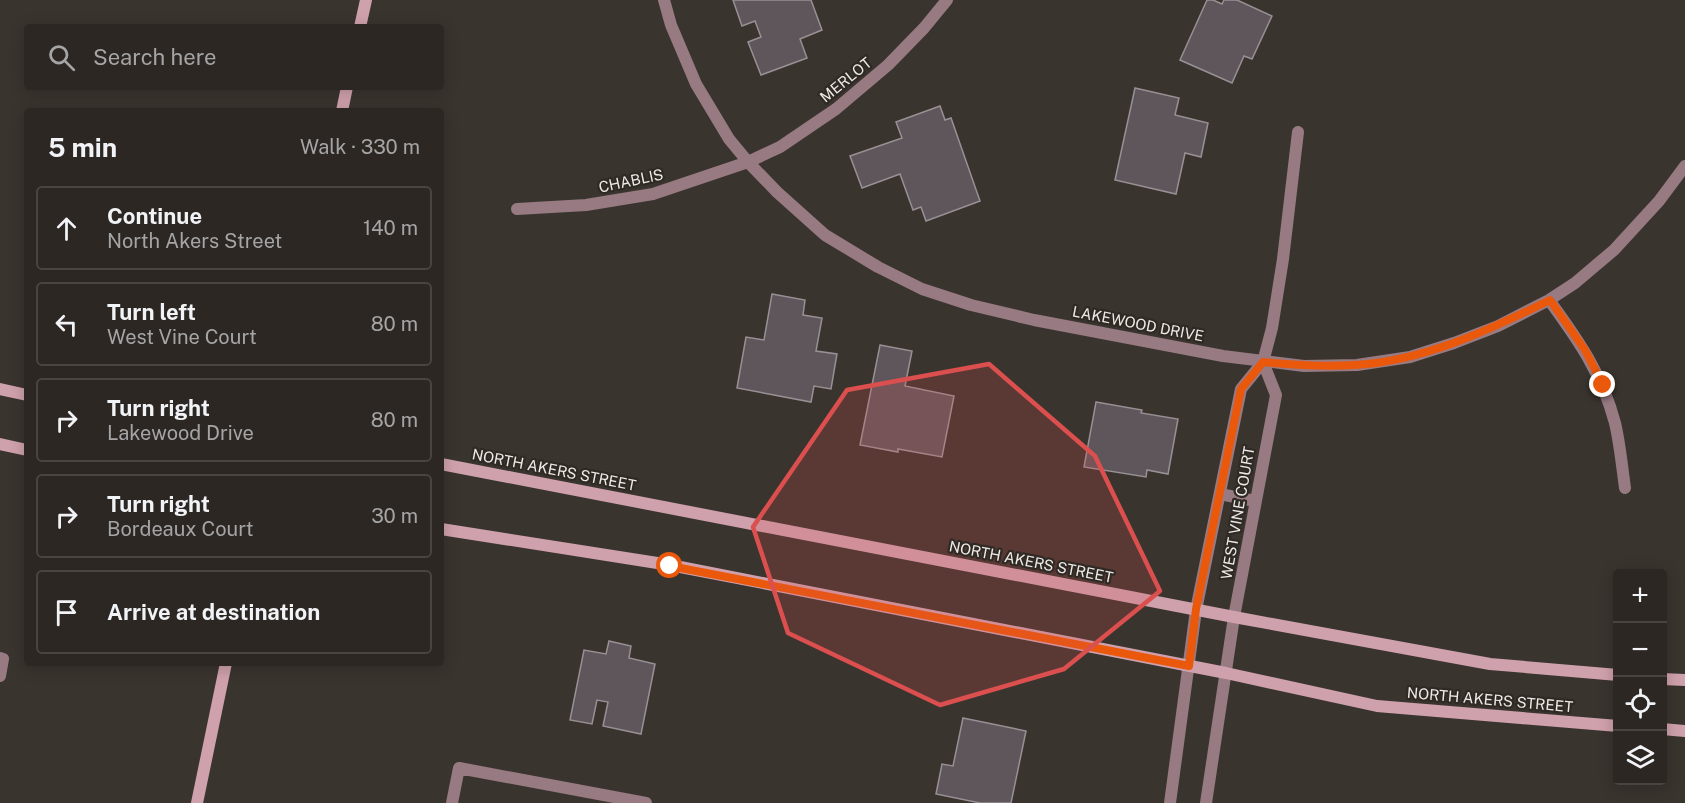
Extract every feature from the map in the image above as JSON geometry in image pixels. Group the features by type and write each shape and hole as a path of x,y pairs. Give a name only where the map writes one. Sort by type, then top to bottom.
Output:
{"main road":[{"path":"361,24 366,0"},
{"path":"343,108 346,90"},
{"path":"0,389 24,394"},
{"path":"0,444 24,449"},
{"name":"NORTH AKERS STREET","path":"444,465 1490,664 1613,675"},
{"name":"NORTH AKERS STREET","path":"444,529 670,566 1226,673 1377,706 1613,726"},
{"path":"197,803 225,666"},
{"path":"1667,679 1685,680"},
{"path":"1667,729 1685,731"}],"street":[{"name":"LAKEWOOD DRIVE","path":"664,0 671,25 696,84 729,139 777,192 825,235 878,267 922,289 971,305 1034,320 1223,356 1304,366 1357,365 1410,357 1498,326 1550,300 1575,283 1614,250 1659,201 1685,166"},
{"name":"MERLOT","path":"748,162 780,147 836,109 888,65 924,28 946,0"},
{"name":"WEST VINE COURT","path":"1170,803 1196,609 1241,389 1263,362 1272,328 1283,259 1298,132"},
{"name":"CHABLIS","path":"517,209 586,205 653,194 748,162"},
{"path":"1550,300 1585,350 1603,385 1615,424 1625,488"},
{"name":"WEST VINE COURT","path":"1206,803 1234,617 1276,395 1263,362"},
{"path":"1220,494 1255,501"},
{"path":"0,676 2,658"},
{"path":"452,803 459,768 646,803"}],"highlighted area":[{"path":"989,364 1095,456 1160,591 1064,669 940,705 788,633 753,527 847,390"}],"building":[{"path":"733,0 811,0 822,30 800,39 807,58 761,75 748,42 761,37 755,21 742,26"},
{"path":"1207,0 1222,4 1224,0 1237,0 1272,16 1252,59 1244,56 1232,83 1180,60"},
{"path":"1135,88 1179,98 1175,115 1208,123 1201,157 1185,153 1176,194 1115,180"},
{"path":"940,106 945,120 951,118 980,201 926,221 921,207 913,210 900,174 862,188 850,156 902,138 896,122"},
{"path":"772,294 805,300 803,315 822,318 816,351 837,354 831,389 814,386 811,402 737,388 746,337 764,340"},
{"path":"880,345 912,351 905,386 954,396 942,457 860,445"},
{"path":"1096,402 1178,419 1168,474 1147,470 1146,477 1084,467"},
{"path":"609,641 631,646 629,658 655,664 641,734 603,726 608,702 597,700 592,724 570,720 584,650 606,654"},
{"path":"963,718 1026,731 1011,803 980,803 936,794 942,764 953,766"}],"route":[{"path":"670,566 1189,666 1196,609 1241,389 1263,362 1304,366 1357,365 1410,357 1498,326 1550,300 1585,350 1603,385"}]}
